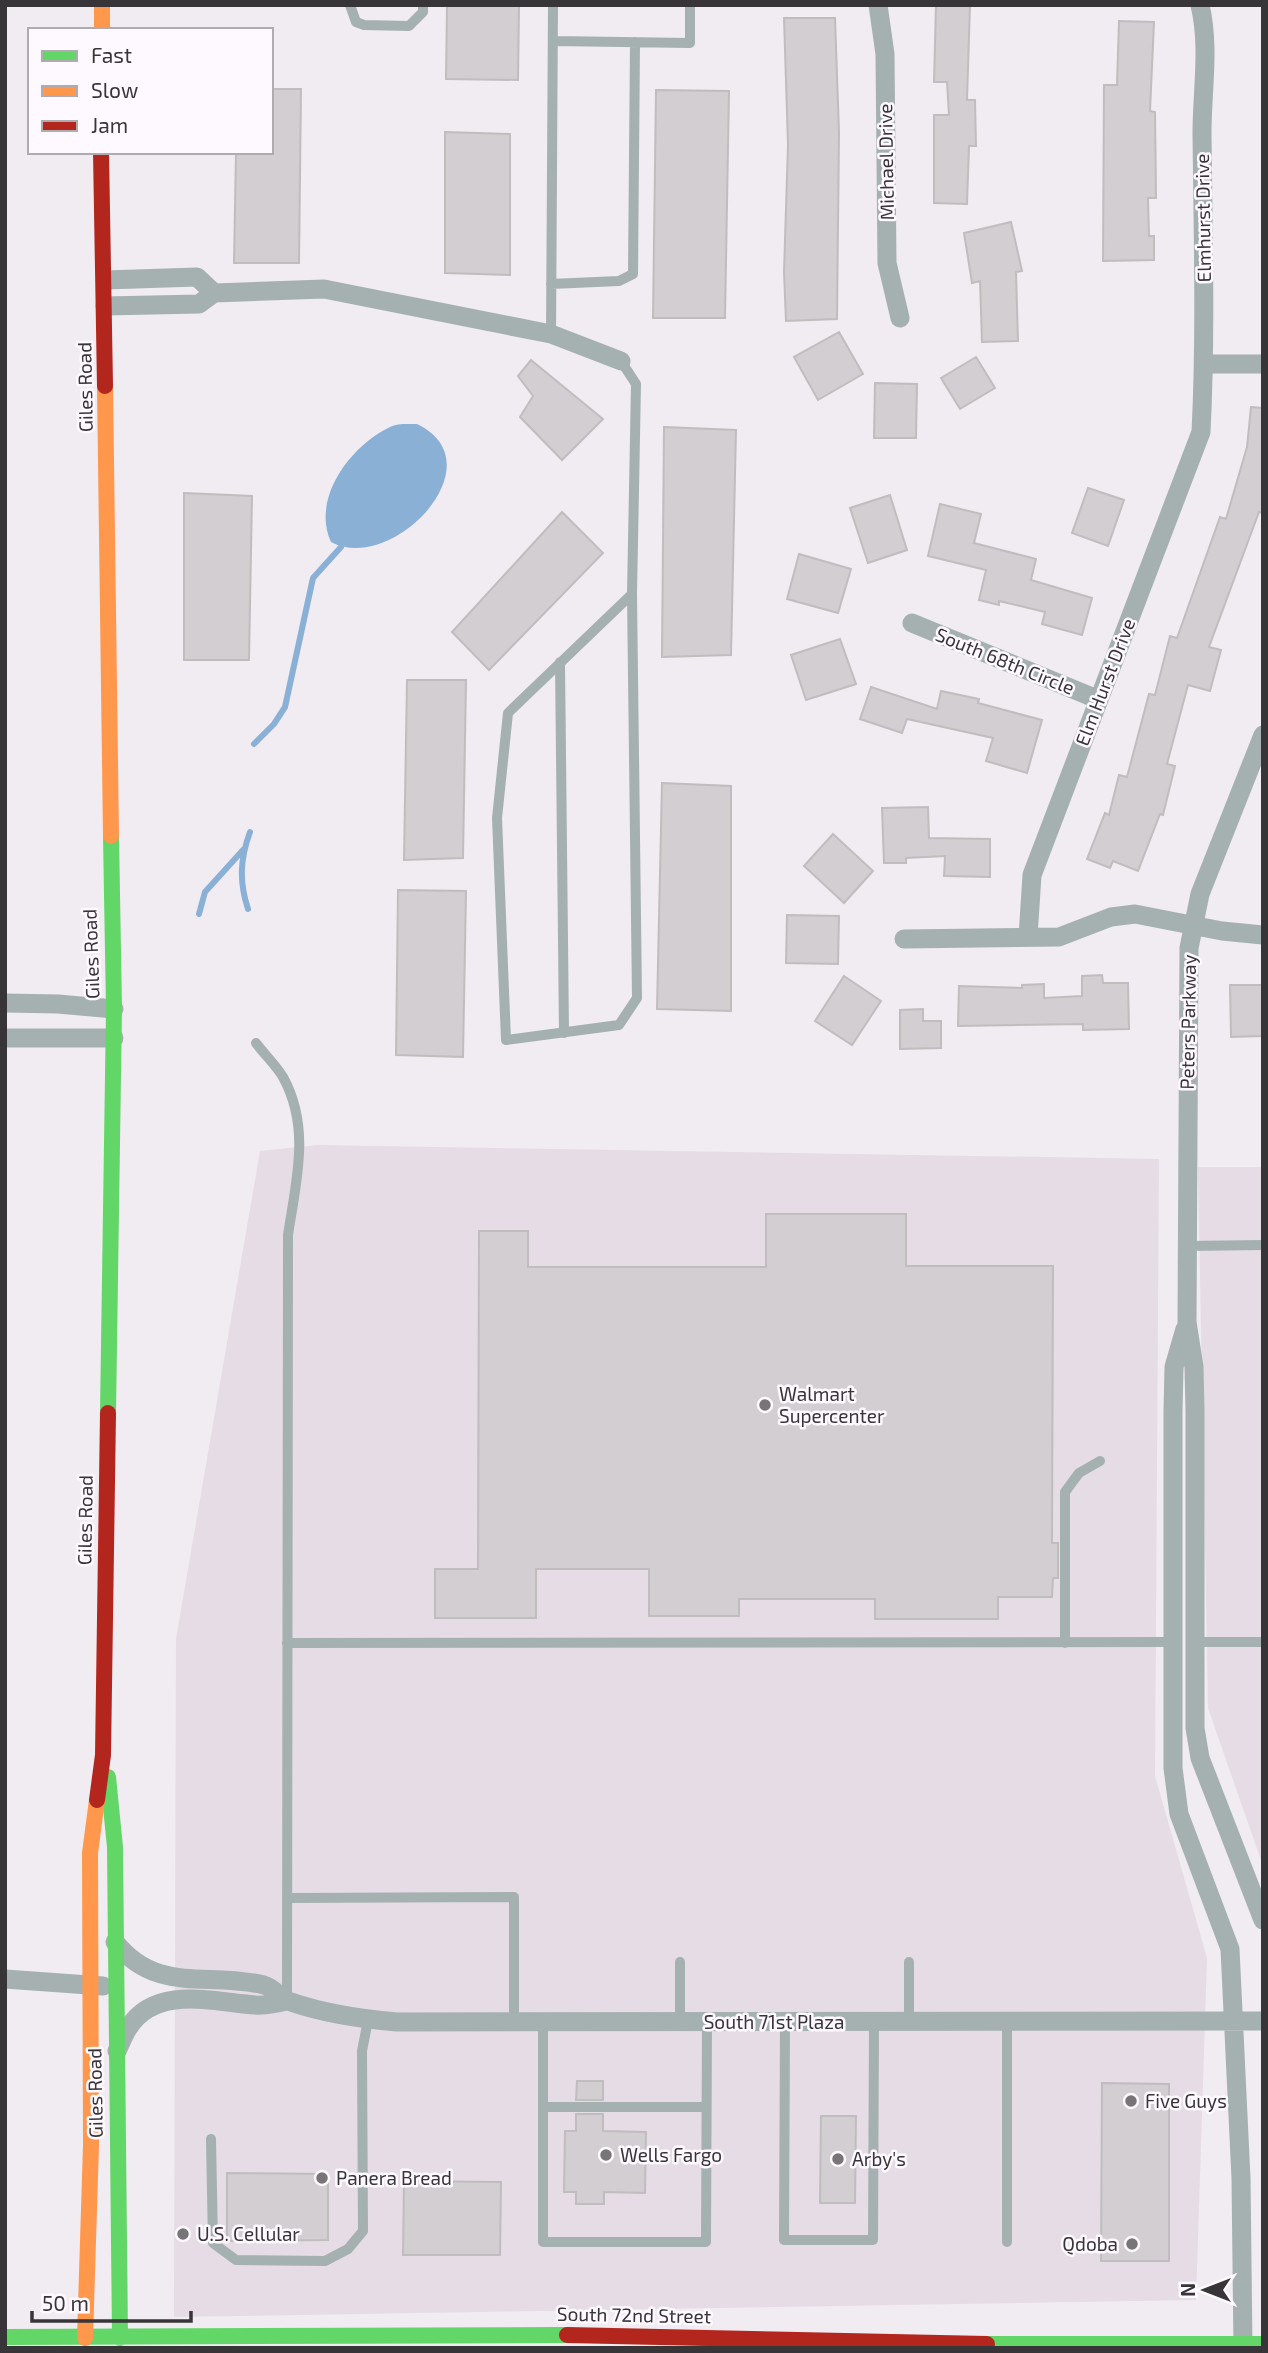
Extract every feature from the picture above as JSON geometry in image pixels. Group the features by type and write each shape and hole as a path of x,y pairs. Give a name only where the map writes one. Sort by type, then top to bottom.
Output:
{"street":[{"path":"102,5 102,28"},
{"name":"Michael Drive","path":"878,5 885,54 887,263 900,318"},
{"name":"Elmhurst Drive","path":"1200,5 1206,29 1202,129 1202,432"},
{"name":"Giles Road","path":"84,2343 91,2145 88,1986 90,1853 103,1755 114,1038 101,154"},
{"path":"105,280 197,277 214,293"},
{"path":"105,306 199,304 214,293 324,289 551,334 621,361"},
{"path":"1204,364 1263,364"},
{"name":"Elm Hurst Drive","path":"1028,937 1032,875 1097,699 1202,432"},
{"name":"South 68th Circle","path":"912,623 1097,699"},
{"name":"Peters Parkway","path":"1187,1322 1187,970 1200,894 1263,735"},
{"path":"904,939 1059,937 1122,914 1148,915 1245,934 1263,934"},
{"path":"5,1003 58,1003 114,1009"},
{"path":"5,1038 114,1038"},
{"path":"1187,1322 1174,1378 1173,1768 1179,1814 1230,1949 1250,2345"},
{"path":"1187,1322 1194,1367 1195,1411 1195,1728 1200,1758 1263,1920"},
{"name":"Giles Road","path":"103,1755 111,1790 115,1847 115,2056 120,2343"},
{"name":"South 71st Plaza","path":"115,1942 129,1960 168,1978 267,1985 287,2001"},
{"path":"5,1979 115,1986"},
{"name":"South 71st Plaza","path":"115,2056 129,2026 144,2011 160,2003 190,1999 257,2006 287,2001 368,2020 1263,2021"},
{"name":"South 72nd Street","path":"5,2337 84,2343 518,2341 1250,2345"}],"lane":[{"path":"350,5 356,22 364,25 409,26 423,12 424,5"},
{"path":"551,334 553,5"},
{"path":"553,41 690,43 690,5"},
{"path":"551,284 620,281 633,274 635,42"},
{"path":"621,361 636,384 632,594 637,998 620,1025 506,1041 497,818 508,713 632,594"},
{"path":"560,662 564,1032"},
{"path":"256,1043 282,1076 296,1109 302,1143 288,1236 287,2001"},
{"path":"1187,1246 1263,1245"},
{"path":"1065,1643 1065,1492 1079,1472 1100,1461"},
{"path":"287,1643 1263,1642"},
{"path":"287,1898 514,1897 514,2022"},
{"path":"680,1962 680,2022"},
{"path":"909,1962 909,2022"},
{"path":"211,2139 214,2243 236,2260 326,2261 348,2249 363,2231 362,2051 368,2020"},
{"path":"543,2022 543,2242 706,2242 707,2022"},
{"path":"785,2022 784,2240 873,2240 874,2022"},
{"path":"1007,2022 1007,2242"},
{"path":"543,2107 706,2107"}],"shaded area":[{"path":"317,1145 1159,1159 1155,1776 1207,1958 1196,2300 174,2317 176,1639 260,1151"},
{"path":"1198,1167 1263,1167 1263,1866 1208,1708"}],"water":[{"path":"417,424 439,442 447,464 442,487 428,510 407,529 382,543 356,548 331,542 326,525 326,509 330,492 348,460 375,436 390,427"}],"building":[{"path":"447,5 519,5 518,80 446,79"},
{"path":"936,5 970,5 967,100 975,100 976,146 969,146 967,204 934,203 934,115 949,115 947,82 934,82"},
{"path":"784,18 835,18 839,132 837,319 786,321 784,272 788,145"},
{"path":"1119,21 1154,22 1150,111 1155,112 1156,198 1148,198 1149,236 1154,236 1154,260 1103,261 1104,85 1117,85"},
{"path":"273,89 301,89 299,263 234,263 236,154 273,154"},
{"path":"656,90 729,91 725,318 653,318"},
{"path":"445,132 510,134 510,275 445,273"},
{"path":"1011,222 1022,271 1016,272 1018,341 982,342 980,281 972,283 964,233"},
{"path":"839,332 863,374 818,400 794,357"},
{"path":"976,357 995,388 960,409 941,378"},
{"path":"531,360 603,419 562,460 520,417 533,396 518,376"},
{"path":"875,383 917,384 916,438 874,438"},
{"path":"1251,407 1263,408 1263,513 1259,512 1209,647 1221,650 1210,691 1188,685 1167,764 1175,766 1163,815 1160,814 1138,871 1113,861 1110,868 1087,859 1105,813 1109,815 1119,775 1127,777 1149,694 1155,695 1170,636 1177,638 1220,517 1226,519 1247,447"},
{"path":"664,427 736,430 731,655 662,657"},
{"path":"1088,488 1124,500 1108,546 1072,533"},
{"path":"184,493 252,496 249,660 184,660"},
{"path":"890,495 907,550 868,563 850,508"},
{"path":"940,504 981,514 974,543 1036,559 1031,580 1092,598 1082,635 1042,624 1045,612 999,601 999,605 979,600 986,570 928,556"},
{"path":"562,512 603,553 489,670 452,632"},
{"path":"799,554 851,569 838,613 787,599"},
{"path":"840,639 856,684 806,700 791,655"},
{"path":"407,680 466,680 463,858 404,860"},
{"path":"871,687 937,709 941,691 979,699 978,703 1042,720 1027,773 986,761 993,738 907,719 902,733 860,719"},
{"path":"662,783 731,786 731,1011 657,1009"},
{"path":"928,807 929,838 990,839 990,877 944,876 945,856 906,858 906,863 884,863 882,808"},
{"path":"833,834 873,871 844,903 804,866"},
{"path":"398,890 466,891 463,1057 396,1055"},
{"path":"787,915 839,916 838,964 786,963"},
{"path":"1102,975 1103,983 1128,983 1129,1029 1083,1030 1083,1024 958,1026 959,986 1022,988 1022,985 1044,984 1044,998 1082,996 1082,976"},
{"path":"844,976 881,1001 852,1045 815,1021"},
{"path":"1230,985 1263,985 1263,1036 1231,1037"},
{"path":"923,1009 923,1021 941,1021 941,1048 900,1049 900,1010"},
{"name":"Walmart Supercenter","path":"766,1214 906,1214 906,1266 1053,1266 1052,1543 1058,1543 1058,1578 1053,1578 1052,1597 998,1597 998,1619 875,1619 875,1599 739,1599 739,1616 649,1616 649,1569 536,1569 536,1618 435,1618 435,1569 478,1569 479,1231 528,1231 528,1267 766,1267"},
{"path":"577,2081 603,2081 603,2100 576,2100"},
{"path":"1102,2083 1169,2084 1169,2261 1101,2261"},
{"path":"576,2114 603,2114 603,2131 646,2132 645,2193 604,2192 604,2204 576,2204 576,2192 564,2192 565,2131 576,2131"},
{"name":"Arby's","path":"821,2116 856,2116 855,2203 820,2203"},
{"path":"227,2173 328,2174 328,2240 227,2241"},
{"path":"404,2181 501,2182 500,2255 403,2255"}],"waterway":[{"path":"254,744 274,724 285,707 313,578 341,547"},
{"path":"248,909 242,870 250,832"},
{"path":"199,914 205,892 243,850"}],"traffic: fast":[{"path":"108,1413 114,1009 111,836"},
{"path":"108,1777 115,1847 120,2338"},
{"path":"5,2337 567,2335"},
{"path":"987,2344 1263,2344"}],"traffic: slow":[{"path":"102,5 102,28"},
{"path":"105,386 111,836"},
{"path":"85,2338 91,2145 90,1853 97,1800"}],"traffic: jam":[{"path":"101,154 105,386"},
{"path":"97,1800 103,1755 108,1413"},
{"path":"567,2335 987,2344"}],"place":[{"name":"Walmart Supercenter","path":"765,1405"},
{"name":"Five Guys","path":"1131,2101"},
{"name":"Wells Fargo","path":"606,2155"},
{"name":"Arby's","path":"838,2159"},
{"name":"Panera Bread","path":"322,2178"},
{"name":"U.S. Cellular","path":"183,2234"},
{"name":"Qdoba","path":"1132,2244"}]}
